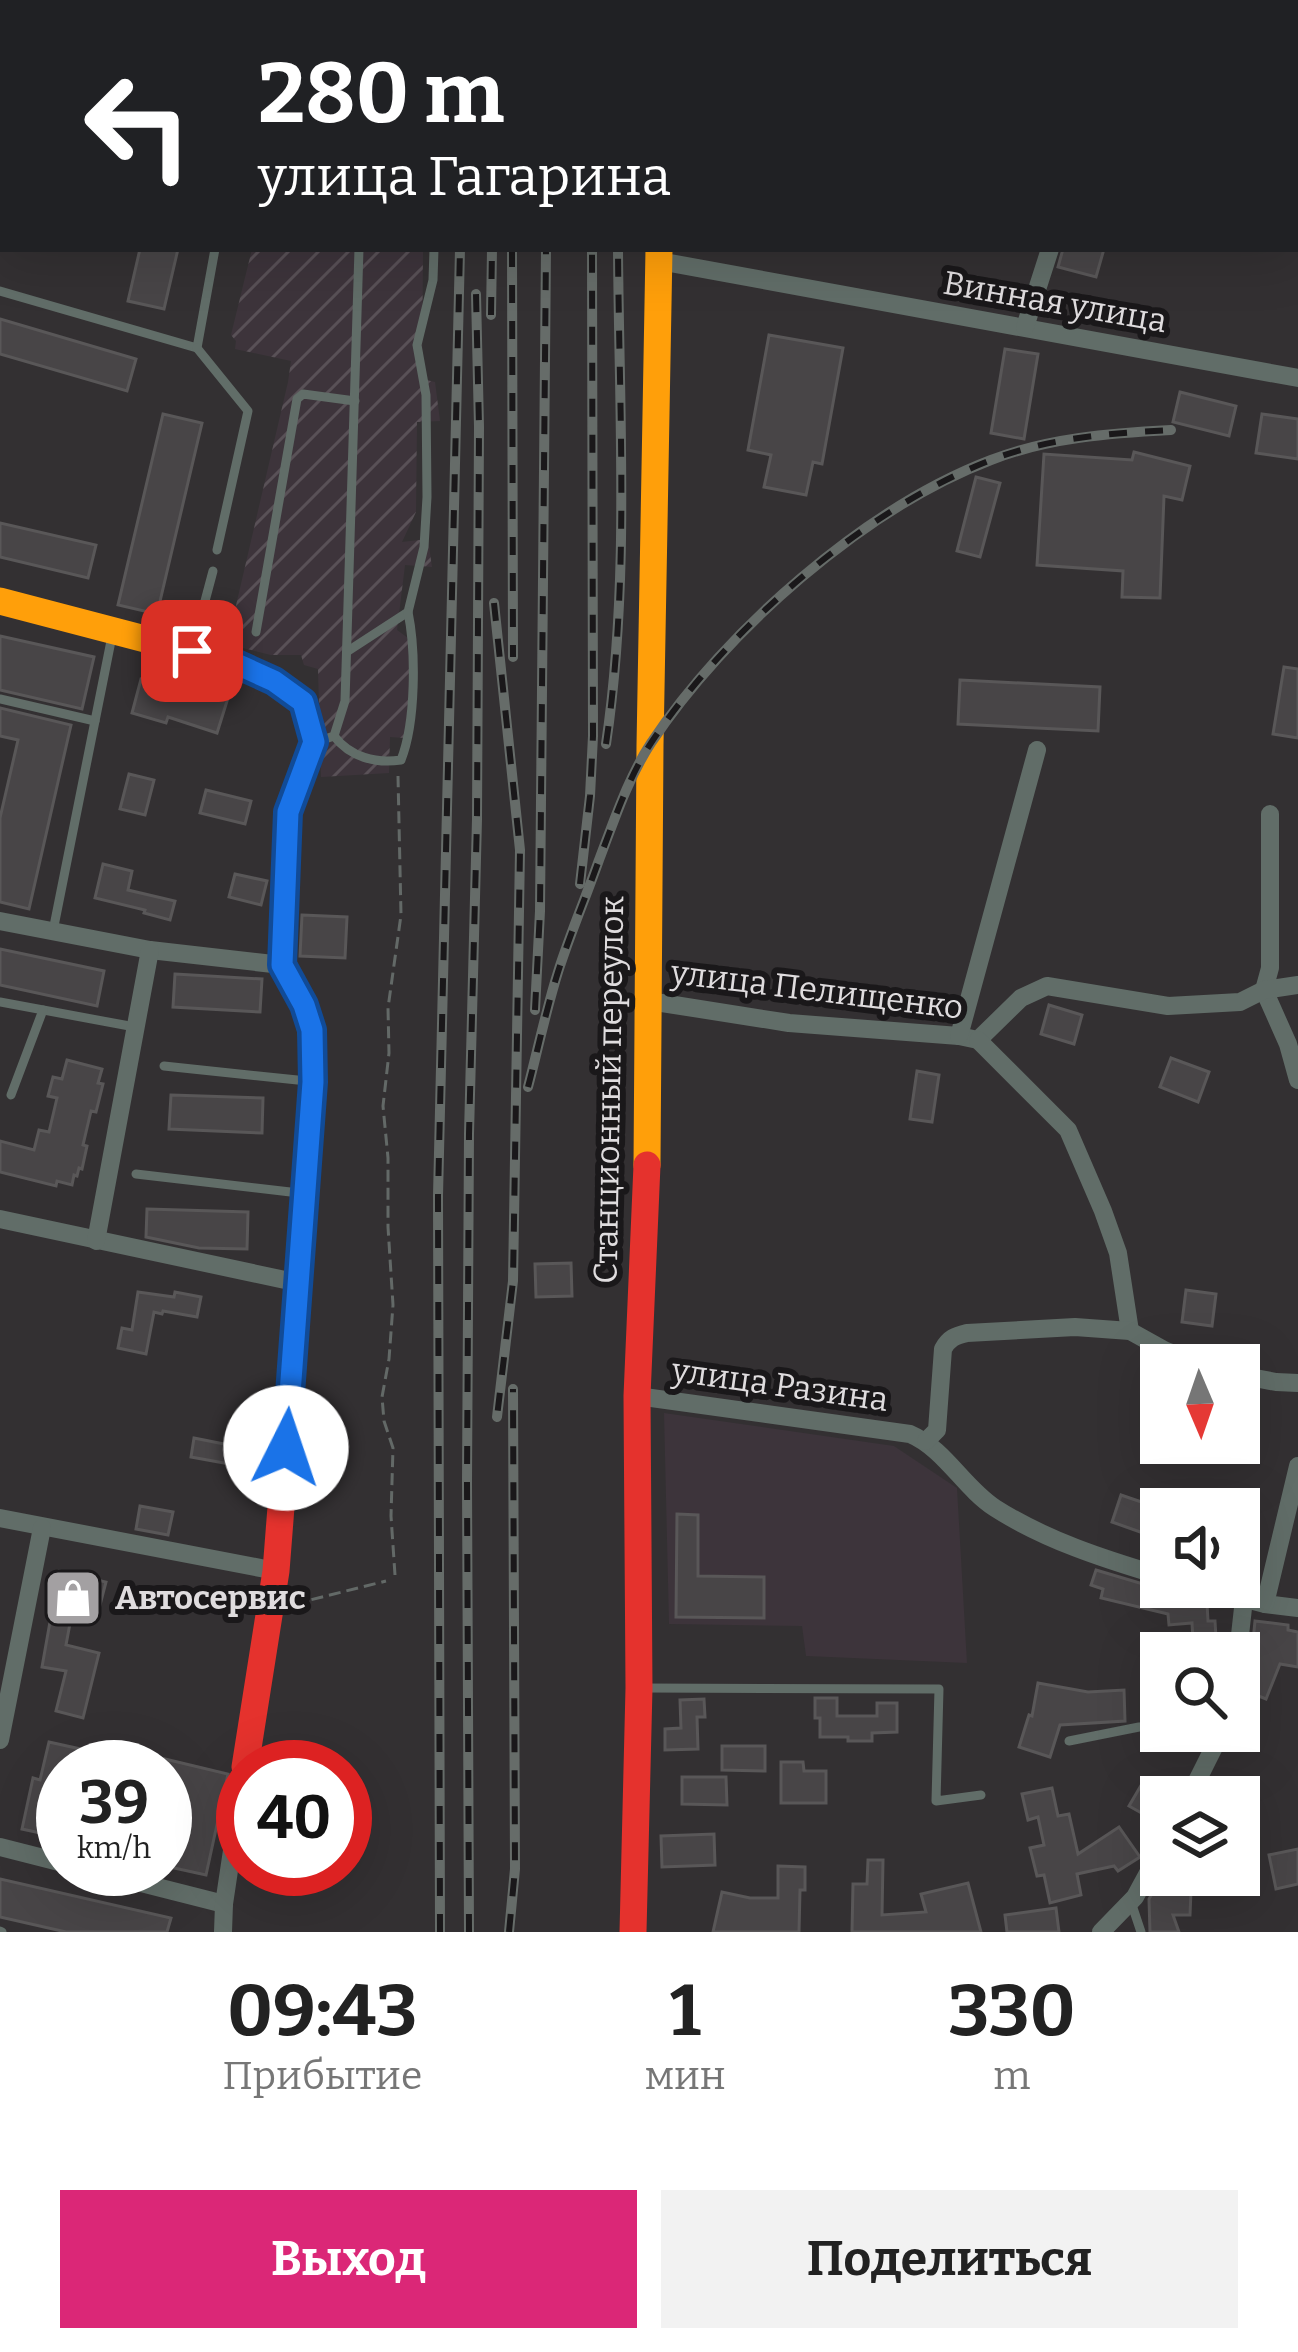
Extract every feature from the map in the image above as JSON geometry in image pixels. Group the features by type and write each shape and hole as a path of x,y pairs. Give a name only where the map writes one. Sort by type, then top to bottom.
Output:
{"main road":[{"name":"Станционный переулок","path":"633,1932 639,1688 637,1396 647,1179 659,255"},
{"path":"0,602 230,661 274,681 303,702 324,739 288,812 282,965 312,1030 313,1082 276,1571 248,1740"}],"street":[{"path":"1025,327 1049,252"},
{"name":"Винная улица","path":"659,255 1298,378"},
{"path":"969,1038 1036,750"},
{"path":"1270,814 1270,968 1264,990 1298,1080"},
{"path":"0,921 150,950 282,965"},
{"path":"96,1240 150,950"},
{"name":"улица Пелищенко","path":"969,1038 1021,998 1047,986 1168,1006 1240,1002 1264,990 1298,985"},
{"name":"улица Пелищенко","path":"649,1000 789,1023 969,1038 1067,1130 1118,1253 1130,1331"},
{"path":"0,1219 299,1283"},
{"path":"926,1441 937,1430 943,1349 954,1336 1076,1327 1130,1331 1153,1344"},
{"path":"1260,1379 1298,1383"},
{"name":"улица Разина","path":"637,1396 910,1434 926,1441 991,1506 1076,1548 1140,1569"},
{"path":"1264,1604 1298,1466"},
{"path":"0,1517 276,1571"},
{"path":"0,1740 42,1528"},
{"path":"1260,1603 1298,1608"},
{"path":"0,1847 36,1856"},
{"path":"1101,1932 1140,1887"},
{"path":"192,1896 224,1904"},
{"path":"223,1932 225,1896"}],"lane":[{"path":"197,348 214,252"},
{"path":"359,252 345,701 324,739 376,761 397,762 406,749 413,666 408,611 424,547 426,395 417,345 433,280 434,252"},
{"path":"0,291 197,348 248,411 217,550"},
{"path":"256,632 297,399 303,394 355,401"},
{"path":"192,651 213,571"},
{"path":"348,651 408,611"},
{"path":"53,932 113,631"},
{"path":"0,699 95,721"},
{"path":"0,1002 136,1027"},
{"path":"11,1095 44,1010"},
{"path":"164,1066 313,1082"},
{"path":"136,1174 304,1193"},
{"path":"639,1688 939,1689 936,1801 981,1795"},
{"path":"1069,1742 1140,1727"},
{"path":"1132,1902 1141,1932"}],"path":[{"path":"395,1576 393,1448 382,1397 392,1305 383,1106 388,1008 401,915 397,762"},
{"path":"269,1609 386,1581"}],"shaded area":[{"path":"251,252 423,252 422,379 435,382 440,421 417,422 416,512 402,542 428,539 432,567 405,565 397,630 416,644 405,738 390,737 389,773 321,777 318,669 304,665 301,655 271,655 227,644 291,361 235,349 231,335"},
{"path":"664,1413 894,1446 957,1488 967,1663 806,1656 802,1626 669,1624"}],"building":[{"path":"139,252 177,252 164,309 128,301"},
{"path":"1062,252 1103,252 1096,277 1058,267"},
{"path":"0,319 136,359 127,391 0,354"},
{"path":"769,335 843,348 822,464 813,462 806,495 764,487 771,455 748,450"},
{"path":"1005,349 1038,354 1024,439 991,433"},
{"path":"1180,392 1236,406 1229,436 1173,422"},
{"path":"163,414 202,423 157,614 118,605"},
{"path":"1262,414 1298,419 1298,459 1256,453"},
{"path":"1134,452 1190,466 1182,500 1164,496 1160,598 1122,597 1123,571 1037,565 1044,454 1132,460"},
{"path":"976,477 1000,483 980,557 957,551"},
{"path":"0,523 96,545 88,578 0,557"},
{"path":"0,636 94,657 82,709 0,690"},
{"path":"1284,667 1298,669 1298,738 1273,734"},
{"path":"141,679 228,698 217,733 168,717 166,723 132,713"},
{"path":"960,680 1100,687 1098,731 958,724"},
{"path":"0,708 71,725 29,909 0,902 0,818 18,740 0,736"},
{"path":"129,774 154,780 145,815 120,809"},
{"path":"206,790 251,801 245,824 200,813"},
{"path":"103,864 132,871 128,890 175,901 170,920 95,898"},
{"path":"235,874 267,881 261,905 229,897"},
{"path":"302,915 347,917 345,958 300,956"},
{"path":"0,949 104,971 97,1006 0,985"},
{"path":"175,974 262,979 260,1012 173,1007"},
{"path":"1049,1005 1082,1015 1074,1044 1041,1034"},
{"path":"1171,1058 1209,1072 1198,1102 1160,1087"},
{"path":"67,1060 102,1069 98,1083 103,1084 96,1112 91,1111 82,1169 74,1175 72,1185 57,1181 56,1186 0,1172 0,1141 34,1150 39,1130 49,1132 57,1098 48,1096 53,1077 62,1079"},
{"path":"917,1071 939,1075 932,1122 910,1119"},
{"path":"171,1095 263,1098 262,1133 169,1129"},
{"path":"147,1209 248,1212 247,1249 199,1248 146,1237"},
{"path":"571,1263 572,1296 536,1297 535,1264"},
{"path":"1186,1290 1216,1294 1212,1326 1182,1322"},
{"path":"138,1292 201,1297 197,1317 154,1312 146,1354 118,1348 122,1328 132,1330"},
{"path":"194,1438 239,1447 235,1465 191,1457"},
{"path":"1121,1495 1140,1502 1140,1532 1112,1522"},
{"path":"140,1506 173,1512 168,1535 136,1529"},
{"path":"677,1514 698,1515 698,1576 764,1577 764,1618 676,1617"},
{"path":"1096,1570 1140,1583 1140,1607 1101,1598 1103,1589 1091,1585"},
{"path":"59,1571 106,1582 99,1609 74,1602 66,1645 99,1653 83,1718 56,1711 66,1671 42,1667"},
{"path":"1143,1608 1207,1608 1216,1632 1193,1632 1192,1623 1169,1625 1168,1614"},
{"path":"1255,1621 1288,1625 1288,1630 1298,1632 1298,1667 1280,1664 1266,1699 1260,1697 1260,1632 1254,1632"},
{"path":"1038,1683 1088,1692 1124,1690 1125,1721 1060,1725 1050,1757 1019,1747 1032,1716"},
{"path":"815,1698 837,1698 837,1716 877,1716 877,1703 897,1703 897,1732 872,1733 872,1741 820,1737"},
{"path":"704,1699 705,1717 697,1717 698,1749 665,1750 665,1729 681,1728 680,1700"},
{"path":"722,1746 765,1746 765,1771 722,1770"},
{"path":"781,1762 803,1762 804,1771 826,1771 826,1803 781,1803"},
{"path":"192,1765 216,1771 216,1829 206,1875 192,1872"},
{"path":"682,1777 726,1777 727,1805 682,1804"},
{"path":"36,1779 36,1832 22,1829"},
{"path":"1140,1787 1140,1812 1129,1806"},
{"path":"1052,1788 1058,1816 1069,1814 1078,1854 1119,1827 1140,1857 1118,1871 1114,1866 1077,1874 1081,1895 1050,1903 1044,1875 1037,1876 1030,1848 1044,1845 1038,1817 1028,1820 1022,1794"},
{"path":"714,1834 715,1865 662,1867 661,1836"},
{"path":"1298,1849 1298,1884 1276,1889 1269,1855"},
{"path":"868,1860 883,1860 882,1915 926,1912 921,1894 968,1883 981,1932 852,1932 853,1884 867,1884"},
{"path":"778,1866 805,1867 799,1932 713,1932 722,1892 778,1898"},
{"path":"0,1879 36,1887 36,1896 75,1896 171,1918 167,1932 66,1932 0,1917"},
{"path":"1191,1896 1190,1915 1173,1915 1179,1932 1150,1932 1149,1899"},
{"path":"1056,1908 1059,1932 1007,1932 1005,1915"}],"railway":[{"path":"440,1932 438,1196 460,252"},
{"path":"491,315 492,252"},
{"path":"512,252 513,657"},
{"path":"535,1010 546,252"},
{"path":"580,884 593,736 592,252"},
{"path":"606,744 621,559 618,252"},
{"path":"469,1932 467,1482 477,819 476,294"},
{"path":"528,1087 563,958 635,771 682,701 758,617 848,541 943,481 1034,446 1171,430"},
{"path":"494,603 520,850 513,1281 497,1417"},
{"path":"509,1932 515,1869 513,1389"}],"traffic: fast":[{"path":"282,957 309,1021 313,1064 285,1456"}],"traffic: slow":[{"path":"647,1165 659,252"},
{"path":"0,601 229,661 274,681 303,702 314,742 288,812 282,957"}],"traffic: jam":[{"path":"633,1932 639,1688 637,1396 647,1165"},
{"path":"249,1740 276,1571 285,1456"}],"place":[{"name":"Автосервис","path":"73,1598"}],"route":[{"path":"192,651 230,661 274,681 303,702 314,742 288,812 282,965 312,1030 313,1082 286,1448"}]}
